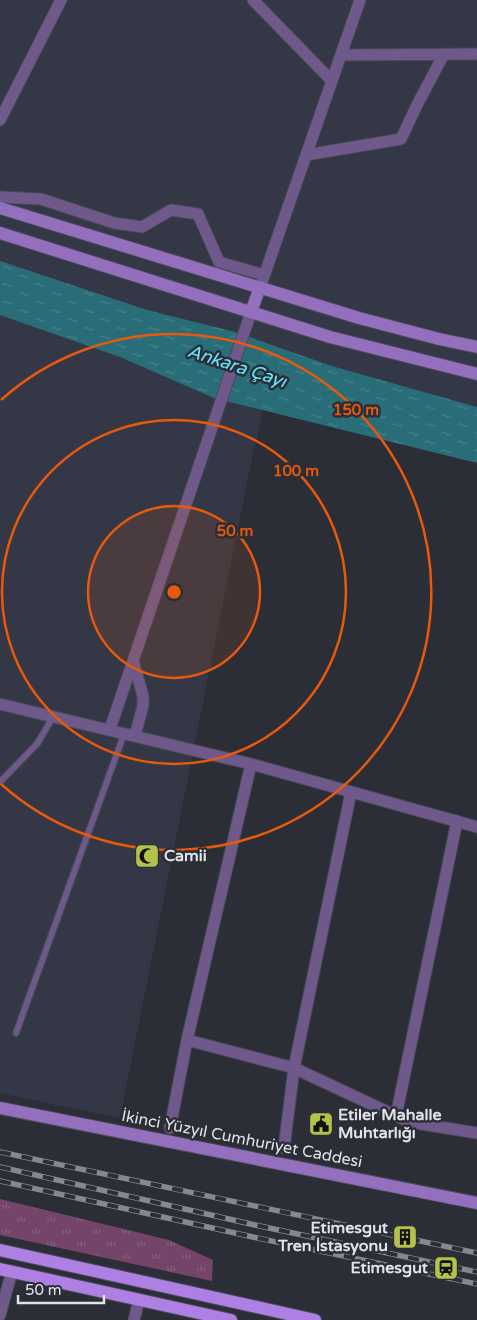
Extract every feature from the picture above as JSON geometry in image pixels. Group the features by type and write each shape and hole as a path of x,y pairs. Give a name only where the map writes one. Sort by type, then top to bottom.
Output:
{"main road":[{"path":"0,208 163,259 262,281 358,318 477,347"},
{"path":"0,233 330,337 477,374"},
{"path":"251,312 262,281"},
{"name":"İkinci Yüzyıl Cumhuriyet Caddesi","path":"0,1108 477,1202"},
{"path":"0,1250 292,1318 311,1320"},
{"path":"6,1270 231,1320"}],"street":[{"path":"0,120 62,0"},
{"path":"253,0 332,80"},
{"path":"0,197 42,199 114,223 142,226 171,210 198,214 219,262 262,281 360,0"},
{"path":"306,155 401,139 416,105 444,54"},
{"path":"341,55 477,54"},
{"path":"110,729 251,312"},
{"path":"130,734 143,706 143,696 133,661"},
{"path":"0,704 251,764 477,827"},
{"path":"170,1128 187,1040 251,764"},
{"path":"284,1148 294,1068 351,792"},
{"path":"396,1116 457,822"},
{"path":"187,1040 294,1068 408,1122 477,1133"},
{"path":"0,1315 6,1270"},
{"path":"134,1320 140,1300"}],"lane":[{"path":"0,782 37,744 53,717"},
{"path":"16,1033 130,734"}],"shaded area":[{"path":"0,0 477,0 477,407 332,366 278,347 252,458 120,1118 0,1093"}],"green space":[{"path":"0,1199 169,1240 213,1260 212,1281 0,1235"}],"water":[{"name":"Ankara Çayı","path":"0,261 147,310 235,332 332,366 477,407 477,463 214,398 120,357 0,315"}],"railway":[{"path":"0,1152 477,1253"},
{"path":"0,1167 255,1225 477,1272"},
{"path":"0,1181 477,1284"}],"place":[{"name":"Camii","path":"147,856"},
{"name":"Etiler Mahalle Muhtarlığı","path":"321,1124"},
{"name":"Etimesgut Tren İstasyonu","path":"405,1237"},
{"name":"Etimesgut","path":"446,1268"}]}
